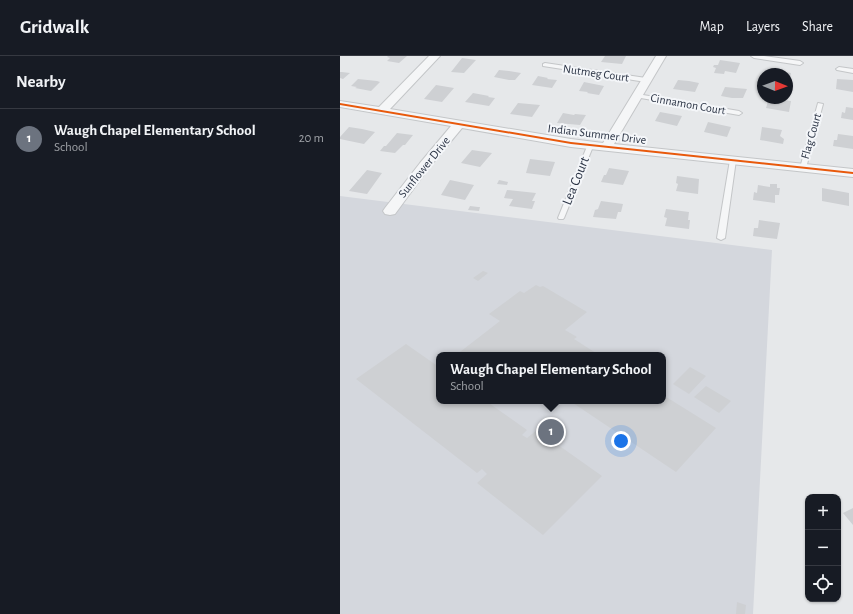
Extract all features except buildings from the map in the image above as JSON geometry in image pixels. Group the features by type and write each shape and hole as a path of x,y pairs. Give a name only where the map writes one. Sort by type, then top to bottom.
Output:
{"street":[{"path":"382,111 435,56"},
{"path":"607,146 661,56"},
{"name":"Indian Summer Drive","path":"340,104 571,143 853,173"},
{"name":"Sunflower Drive","path":"390,211 424,166 459,124"}],"lane":[{"path":"754,56 800,63"},
{"name":"Nutmeg Court","path":"545,65 646,80"},
{"path":"839,69 853,71"},
{"name":"Cinnamon Court","path":"637,96 739,113"},
{"name":"Flag Court","path":"802,168 820,104"},
{"name":"Lea Court","path":"561,218 590,144"},
{"path":"721,238 733,160"}],"shaded area":[{"path":"340,196 772,250 753,614 340,614"}],"cycle path":[{"path":"340,104 571,143 853,173"}],"place":[{"name":"Waugh Chapel Elementary School","path":"551,432"}]}
